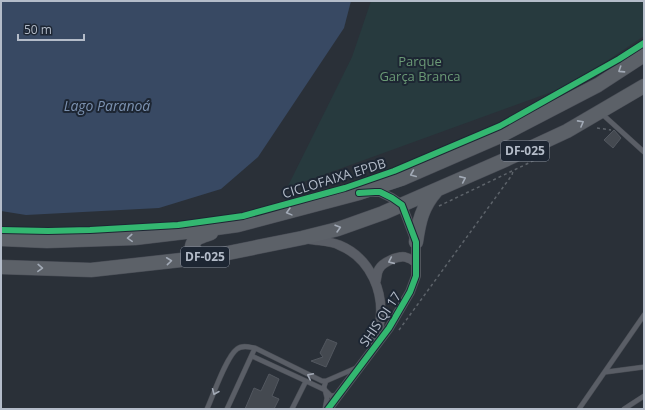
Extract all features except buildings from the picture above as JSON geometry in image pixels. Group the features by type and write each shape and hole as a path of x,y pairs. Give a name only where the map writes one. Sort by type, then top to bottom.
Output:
{"main road":[{"name":"DF-025","path":"1,239 47,241 135,238 238,225 359,193 400,179 523,125 598,85 644,55"},
{"name":"DF-025","path":"1,267 91,270 208,257 302,238 345,226 373,217 436,191 510,165 533,154 567,131 644,86"},
{"path":"523,125 518,132 518,142 533,154"},
{"path":"500,136 506,138 512,147 510,165"},
{"path":"416,242 420,220 427,201 436,191"},
{"path":"208,257 200,255 194,251 192,246 193,241 197,238 238,225"}],"street":[{"path":"359,193 380,192 402,205"},
{"name":"SHIS QI 17","path":"326,409 389,328 410,292 416,276 416,242 402,205"},
{"name":"SHIS QI 17","path":"302,238 338,244 359,258 376,281 380,309 379,327 369,355"},
{"path":"376,281 378,270 382,265 405,257 416,263"}],"lane":[{"path":"601,112 644,152"},
{"path":"579,409 644,315"},
{"path":"207,409 230,356 237,348 244,346 255,348 316,379 326,381 360,367"},
{"path":"227,409 255,348"},
{"path":"252,356 324,390 331,396 338,395"},
{"path":"606,372 644,367"},
{"path":"292,409 306,381"},
{"path":"326,381 324,387 327,398 326,409"},
{"path":"624,409 644,396"}],"path":[{"path":"597,128 610,130 617,127"},
{"path":"434,209 510,165 533,154"},
{"path":"398,332 508,181 510,165"}],"green space":[{"name":"Parque Garça Branca","path":"371,1 644,1 644,36 571,85 287,188 352,57"}],"water":[{"name":"Lago Paranoá","path":"1,1 351,1 344,28 258,157 221,189 159,208 26,215 1,211"}],"cycle path":[{"name":"CICLOFAIXA EPDB","path":"1,230 90,230 178,225 243,216 345,188 394,171 500,126 619,59 644,43"},
{"path":"328,409 389,328 410,292 416,276 416,242 402,205 380,192 359,193"}]}
